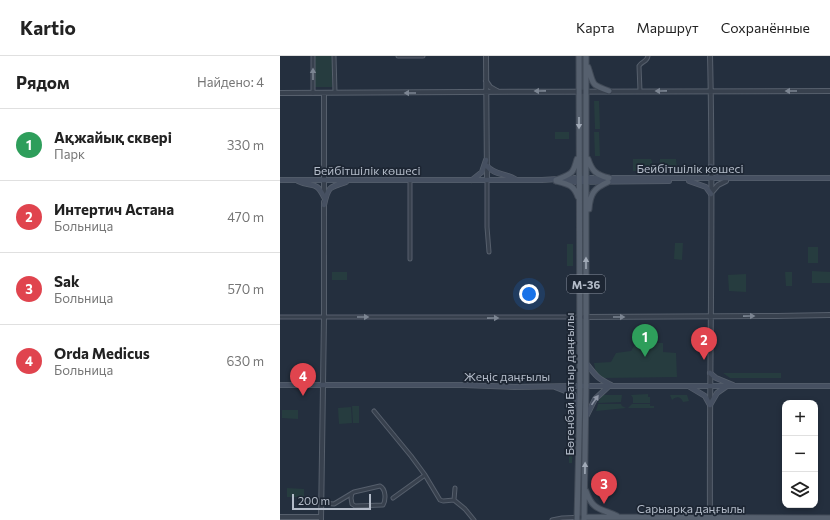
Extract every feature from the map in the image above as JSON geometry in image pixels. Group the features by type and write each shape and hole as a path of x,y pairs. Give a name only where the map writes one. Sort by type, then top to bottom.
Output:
{"main road":[{"name":"Бөгенбай Батыр даңғылы","path":"578,519 580,414 579,56"},
{"name":"Бөгенбай Батыр даңғылы","path":"584,519 586,417 586,58"},
{"path":"586,58 591,80 594,84 609,91"},
{"path":"556,181 574,171 579,152"},
{"path":"586,154 590,166 594,172 609,180"},
{"path":"471,180 482,172 486,160"},
{"path":"487,166 489,170 493,172 516,180"},
{"path":"711,166 715,173 724,177 732,178"},
{"name":"Бейбітшілік көшесі","path":"280,180 556,181 732,178 830,180"},
{"path":"297,180 304,184 316,186 320,189 324,197"},
{"path":"324,205 326,194 330,188 351,180"},
{"path":"586,220 589,212 591,196 594,191 609,180"},
{"name":"Бейбітшілік көшесі","path":"609,180 830,180"},
{"path":"556,181 574,188 579,201"},
{"path":"688,181 706,187 711,193"},
{"path":"586,363 595,376 611,386 595,399 586,417"},
{"path":"710,373 716,378 737,386"},
{"name":"Жеңіс даңғылы","path":"280,385 464,385 514,387 830,386"},
{"path":"554,386 575,396 580,414"},
{"path":"689,386 705,396 710,405 717,394 728,386"},
{"path":"585,486 588,497 593,506 620,517"},
{"name":"Сарыарқа даңғылы","path":"584,519 620,517 710,519 830,518"}],"street":[{"path":"313,56 313,92"},
{"path":"334,56 335,92"},
{"path":"398,56 423,56"},
{"path":"486,56 486,180 489,252"},
{"path":"640,91 639,66 648,59 648,56"},
{"path":"710,56 710,519"},
{"path":"486,80 490,87 499,92"},
{"path":"280,92 830,91"},
{"path":"280,517 321,519 324,317 324,93"},
{"path":"410,180 410,259"},
{"path":"711,193 718,185 726,181"},
{"path":"280,317 580,318 830,315"},
{"path":"374,411 411,456 425,475 440,500 454,500 466,509 474,520"},
{"path":"393,498 425,475"},
{"path":"322,504 334,504 352,493 354,492 378,486 382,487 384,491 384,504 355,506 352,504 352,493"},
{"path":"454,500 455,488"},
{"name":"Сарыарқа даңғылы","path":"552,520 562,518 584,519"}],"green space":[{"path":"314,56 332,56 332,87 314,87"},
{"path":"594,101 599,101 600,129 595,129"},
{"path":"555,132 569,132 569,139 555,139"},
{"path":"594,132 599,132 600,156 595,156"},
{"path":"633,159 651,159 655,171 633,171"},
{"path":"660,159 676,159 677,170 659,170"},
{"path":"675,243 683,243 682,260 674,259"},
{"path":"567,244 573,244 573,266 567,266"},
{"path":"808,247 818,247 818,263 808,263"},
{"path":"812,271 830,272 830,283 812,283"},
{"path":"332,272 347,272 347,280 332,280"},
{"path":"785,272 792,272 792,286 786,286"},
{"path":"746,274 746,292 729,291 728,275"},
{"path":"636,343 663,343 663,352 676,353 677,377 603,378 596,373 594,363 611,362 616,353 631,351"},
{"path":"723,373 781,373 781,378 730,378"},
{"path":"648,394 648,397 650,397 650,403 633,403 633,398 631,395"},
{"path":"602,395 622,395 621,402 598,403"},
{"path":"670,395 687,395 689,401 683,402 678,397 672,400"},
{"path":"598,404 621,404 626,408 596,411"},
{"path":"632,404 650,404 650,406 654,406 654,408 628,408"},
{"path":"352,406 359,406 359,423 353,423"},
{"path":"351,407 352,423 339,424 338,408"},
{"path":"569,409 573,409 573,432 569,433"},
{"path":"282,410 298,410 298,419 282,418"},
{"path":"569,435 573,436 572,463 569,463"},
{"path":"287,488 304,489 304,497 287,497"}],"place":[{"name":"Ақжайық сквері","path":"645,357"},
{"name":"Интертич Астана","path":"704,360"},
{"name":"Orda Medicus","path":"303,396"},
{"name":"Sak","path":"604,504"}]}
